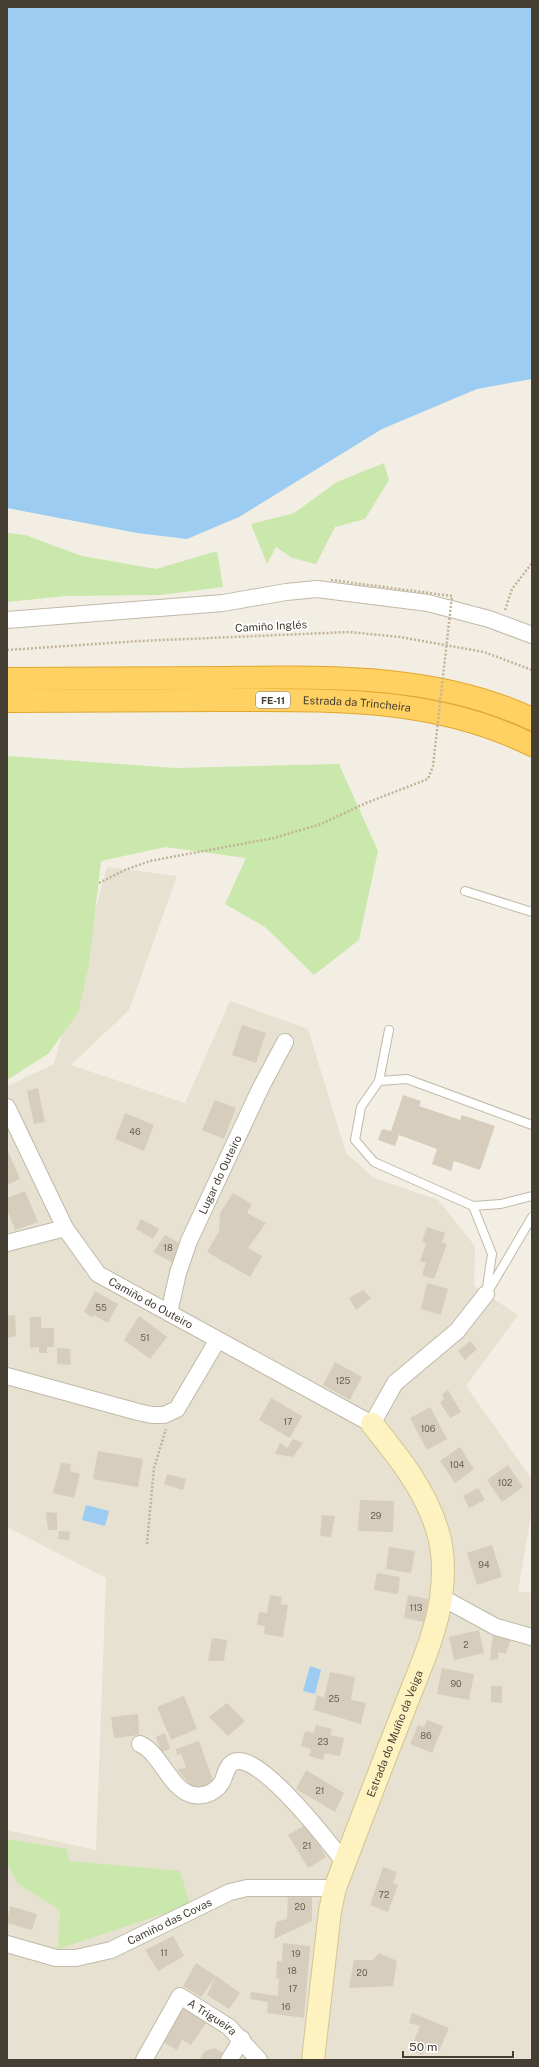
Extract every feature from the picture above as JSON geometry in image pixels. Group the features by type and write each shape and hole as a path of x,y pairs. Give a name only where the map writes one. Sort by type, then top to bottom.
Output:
{"highway":[{"name":"Estrada da Trincheira","path":"7,679 335,677 391,681 455,691 510,709 532,719"},
{"name":"Estrada da Trincheira","path":"7,701 337,700 398,705 458,716 510,735 532,745"}],"street":[{"path":"7,620 223,603 286,592 317,589 428,603 501,624 532,635"},
{"name":"Lugar do Outeiro","path":"169,1313 178,1273 189,1241 261,1088 285,1042"},
{"name":"Camiño do Outeiro","path":"7,1107 65,1228 98,1274 217,1341 372,1424"},
{"path":"7,1243 65,1228"},
{"path":"372,1424 395,1383 457,1331 486,1294"},
{"path":"7,1376 152,1415 164,1415 177,1409 217,1341"},
{"name":"Estrada do Muíño da Veiga","path":"314,2060 330,1911 335,1888 417,1676 438,1616 441,1598 442,1553 437,1529 425,1498 403,1462 372,1424"},
{"path":"441,1598 496,1627 532,1637"},
{"path":"140,1744 149,1748 181,1788 192,1795 206,1795 217,1789 229,1765 236,1761 244,1762 257,1769 271,1778 283,1790 322,1834 344,1863"},
{"name":"Camiño das Covas","path":"7,1944 56,1958 76,1958 111,1950 230,1892 247,1888 335,1888"},
{"name":"A Trigueira","path":"144,2060 180,1996 229,2027 242,2039 259,2060"},
{"path":"229,2060 242,2039"}],"lane":[{"path":"465,891 532,912"},
{"path":"389,1030 379,1081 361,1107 355,1140 374,1162 473,1206 501,1204 532,1196"},
{"path":"379,1081 407,1079 532,1124"},
{"path":"473,1206 492,1254 486,1294"},
{"path":"486,1294 532,1217"}],"path":[{"path":"501,624 512,589 532,563"},
{"path":"99,883 125,870 150,861 287,834 321,824 366,803 428,779 433,766 452,596 331,580"},
{"name":"Camiño Inglés","path":"7,650 301,633 349,632 440,643 484,652 532,670"},
{"path":"147,1544 154,1468 165,1431 177,1409"}],"shaded area":[{"path":"107,867 177,876 129,1010 71,1065 185,1103 230,1001 308,1029 346,1153 374,1178 438,1200 475,1246 474,1286 518,1315 466,1386 532,1479 532,1510 518,1591 532,1593 532,2060 7,2060 7,1830 96,1850 106,1578 7,1527 7,1086 54,1064"}],"green space":[{"path":"384,463 389,480 365,519 335,527 316,564 292,558 276,547 267,564 251,524 294,513 337,482"},
{"path":"7,533 25,535 82,556 156,569 217,551 223,587 160,595 66,596 7,602"},
{"path":"7,756 176,768 339,764 378,851 359,940 314,975 265,927 225,904 246,858 165,847 101,861 89,964 78,1013 48,1054 7,1080"},
{"path":"7,1839 67,1849 69,1861 180,1871 190,1905 58,1949 60,1910 17,1883 7,1862"}],"water":[{"path":"7,7 532,7 532,379 477,389 382,429 239,517 187,539 137,533 7,508"},
{"path":"86,1505 109,1511 105,1526 82,1520"},
{"path":"310,1666 321,1670 315,1694 303,1691"}],"building":[{"path":"242,1025 266,1033 256,1063 232,1055"},
{"path":"38,1088 45,1122 34,1124 27,1091"},
{"path":"403,1095 421,1101 419,1106 460,1120 462,1115 495,1126 480,1170 454,1161 451,1171 432,1164 437,1149 399,1135 395,1146 378,1140 382,1129 391,1131"},
{"path":"215,1100 236,1108 224,1139 202,1130"},
{"path":"125,1113 154,1125 144,1151 115,1139"},
{"path":"7,1149 20,1179 7,1185"},
{"path":"25,1191 38,1222 15,1230 7,1209 7,1198"},
{"path":"233,1193 252,1204 247,1213 266,1223 248,1248 262,1256 250,1277 207,1252 219,1231 220,1213"},
{"path":"141,1219 159,1229 153,1239 136,1229"},
{"path":"427,1227 445,1233 442,1242 447,1244 434,1279 422,1275 426,1263 420,1261 426,1244 422,1242"},
{"path":"165,1235 183,1245 173,1263 153,1252"},
{"path":"427,1283 448,1289 441,1315 421,1309"},
{"path":"363,1290 371,1298 356,1310 349,1298"},
{"path":"95,1291 118,1304 108,1323 94,1315 92,1317 84,1312"},
{"path":"15,1315 16,1336 7,1338 7,1316"},
{"path":"139,1316 167,1337 150,1359 124,1340"},
{"path":"30,1317 41,1317 41,1328 54,1328 54,1347 47,1347 47,1353 39,1353 39,1347 30,1348"},
{"path":"470,1341 477,1349 465,1360 458,1351"},
{"path":"57,1348 70,1349 71,1365 57,1364"},
{"path":"335,1362 362,1377 350,1400 323,1385"},
{"path":"448,1390 461,1412 450,1418 440,1402 444,1399 442,1394"},
{"path":"271,1398 302,1416 290,1438 259,1420"},
{"path":"430,1407 447,1439 427,1450 410,1418"},
{"path":"293,1439 303,1443 293,1457 275,1454 280,1443 287,1448"},
{"path":"460,1447 474,1469 455,1483 440,1461"},
{"path":"98,1451 143,1459 138,1487 93,1479"},
{"path":"61,1463 71,1464 70,1471 80,1474 74,1498 53,1493"},
{"path":"508,1465 523,1487 502,1502 487,1480"},
{"path":"167,1474 186,1479 183,1490 164,1484"},
{"path":"478,1488 485,1500 469,1508 463,1496"},
{"path":"360,1500 394,1501 393,1532 358,1531"},
{"path":"46,1512 57,1513 57,1530 48,1530"},
{"path":"322,1515 335,1516 331,1537 320,1536"},
{"path":"59,1531 70,1532 69,1540 58,1539"},
{"path":"492,1545 502,1577 477,1585 467,1553"},
{"path":"389,1547 415,1551 411,1573 386,1569"},
{"path":"377,1573 400,1577 398,1594 374,1590"},
{"path":"270,1595 282,1597 281,1604 288,1605 283,1637 264,1634 265,1626 257,1625 259,1612 267,1613"},
{"path":"408,1595 428,1599 424,1622 404,1618"},
{"path":"479,1630 484,1653 454,1660 449,1637"},
{"path":"493,1633 511,1639 506,1654 498,1652 498,1659 490,1660"},
{"path":"212,1638 227,1640 224,1661 208,1661"},
{"path":"442,1668 474,1674 469,1700 437,1694"},
{"path":"330,1672 355,1677 351,1700 366,1703 361,1724 314,1710 317,1695 324,1698"},
{"path":"491,1686 502,1686 502,1703 491,1702"},
{"path":"184,1696 197,1729 171,1740 157,1707"},
{"path":"227,1703 245,1721 228,1736 209,1717"},
{"path":"138,1714 139,1735 114,1738 111,1717"},
{"path":"427,1720 443,1726 432,1753 410,1744 418,1725 424,1727"},
{"path":"316,1725 332,1729 330,1735 344,1738 340,1756 325,1753 323,1760 309,1756 311,1749 301,1746 305,1731 314,1733"},
{"path":"165,1733 170,1749 161,1752 156,1737"},
{"path":"199,1741 214,1783 193,1788 177,1769 186,1768 181,1754 177,1755 176,1749"},
{"path":"306,1770 344,1793 335,1812 296,1789"},
{"path":"307,1824 326,1857 308,1868 288,1835"},
{"path":"383,1867 397,1872 393,1883 398,1885 388,1912 370,1905"},
{"path":"288,1895 312,1895 312,1921 274,1939 276,1922 287,1919"},
{"path":"10,1906 37,1914 32,1930 7,1923"},
{"path":"173,1936 184,1956 158,1971 145,1950"},
{"path":"283,1943 310,1946 304,2018 267,2013 268,2002 250,1999 251,1992 278,1996 279,1979 276,1978 277,1961 282,1961"},
{"path":"379,1953 397,1961 393,1986 349,1988 354,1960 373,1960"},
{"path":"196,1963 216,1976 201,1997 183,1986"},
{"path":"216,1976 240,1993 229,2009 207,1995"},
{"path":"179,2004 208,2020 191,2045 182,2040 177,2050 159,2040"},
{"path":"412,2013 449,2028 439,2051 427,2047 422,2055 410,2050 420,2026 409,2023"},
{"path":"215,2048 226,2055 223,2060 199,2060 205,2051"}]}
